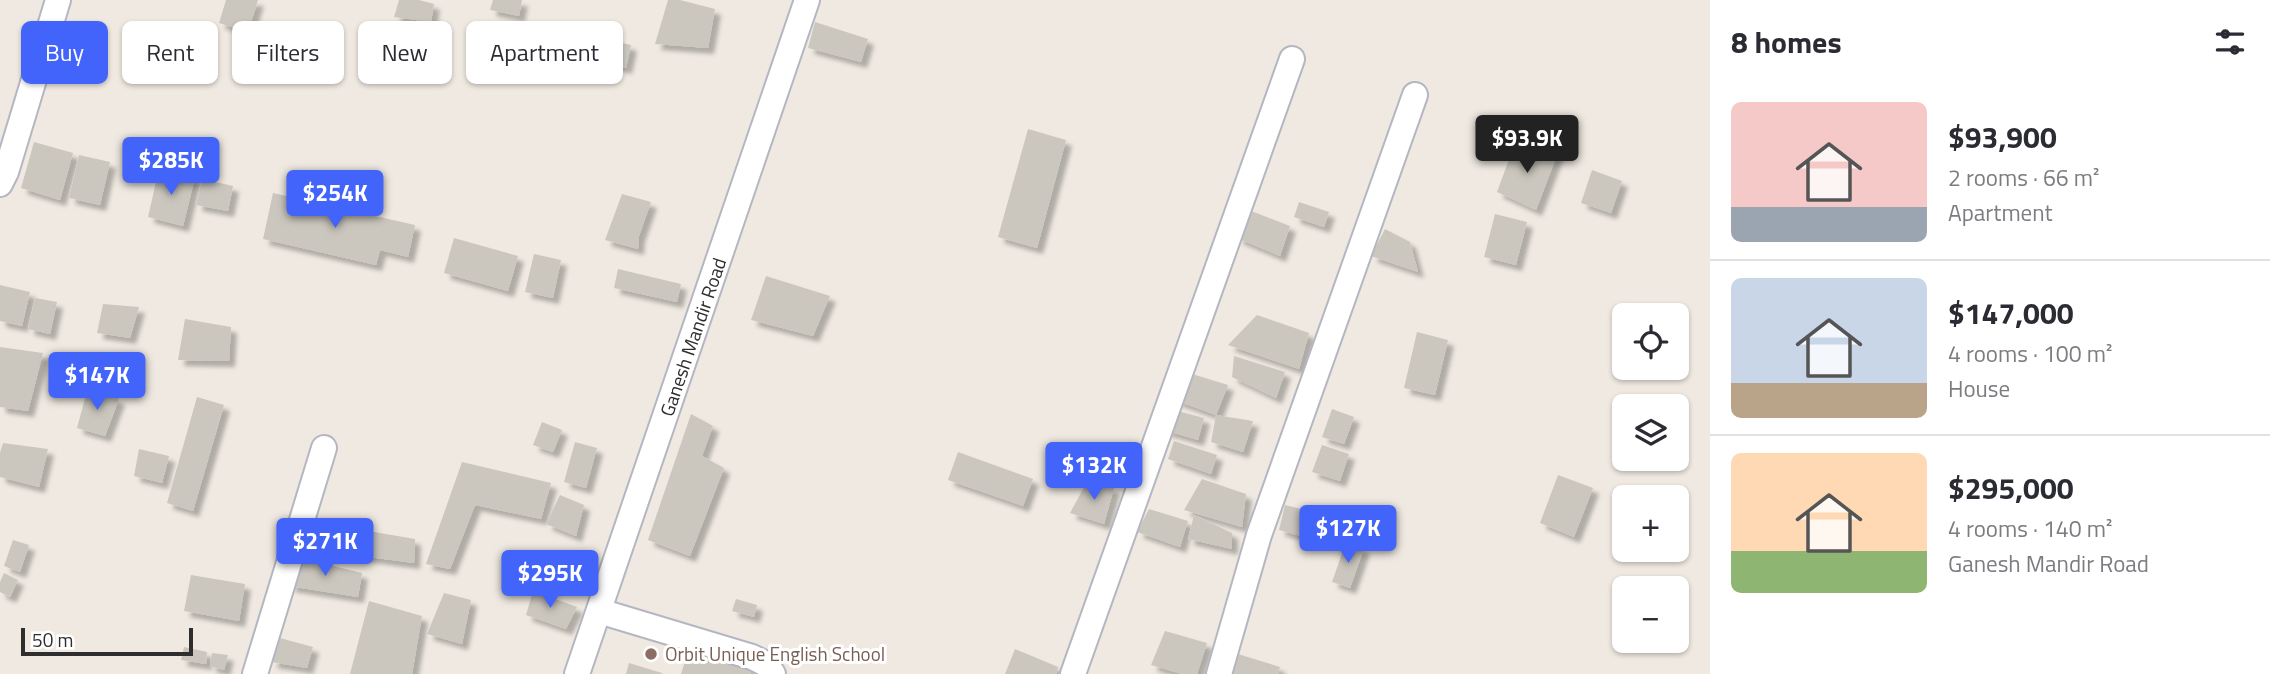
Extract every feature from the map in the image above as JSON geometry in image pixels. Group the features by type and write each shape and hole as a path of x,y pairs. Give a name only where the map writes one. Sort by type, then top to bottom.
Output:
{"street":[{"path":"0,184 6,172 58,0"},
{"name":"Ganesh Mandir Road","path":"577,674 807,0"},
{"path":"1073,674 1292,60"},
{"path":"1219,674 1259,535 1415,95"},
{"path":"255,674 324,448"},
{"path":"599,611 752,657 766,664 773,674"}],"building":[{"path":"226,0 258,0 251,21 232,21 232,27 219,23"},
{"path":"399,0 419,0 434,4 431,21 394,17"},
{"path":"493,0 522,0 519,16 490,10"},
{"path":"668,0 680,0 715,9 708,48 655,44"},
{"path":"815,22 868,39 861,62 808,48"},
{"path":"623,43 631,45 626,68 623,67"},
{"path":"1028,129 1066,140 1037,248 998,237"},
{"path":"34,142 73,153 60,200 21,188"},
{"path":"1514,146 1558,152 1536,210 1497,192"},
{"path":"79,155 110,162 100,205 69,198"},
{"path":"159,169 195,177 183,226 148,217"},
{"path":"1592,170 1622,181 1611,213 1581,203"},
{"path":"202,179 233,186 228,211 196,205"},
{"path":"273,193 415,225 408,257 380,250 376,265 263,239"},
{"path":"622,194 651,202 639,236 638,249 605,240"},
{"path":"1299,202 1329,212 1324,227 1294,217"},
{"path":"1246,209 1290,226 1280,256 1237,238"},
{"path":"1495,214 1527,222 1516,265 1484,257"},
{"path":"1385,229 1410,242 1418,272 1371,256"},
{"path":"454,238 518,256 508,291 444,273"},
{"path":"534,254 561,260 553,298 525,292"},
{"path":"618,269 681,284 677,302 614,288"},
{"path":"766,276 830,296 813,336 751,320"},
{"path":"0,285 30,292 22,326 0,321"},
{"path":"35,298 57,302 50,334 28,329"},
{"path":"103,304 139,307 130,338 97,333"},
{"path":"1257,315 1309,333 1299,369 1228,345"},
{"path":"185,319 231,327 229,361 178,360"},
{"path":"1417,332 1448,340 1435,395 1404,388"},
{"path":"0,347 43,353 28,411 0,407"},
{"path":"1234,356 1285,372 1276,398 1232,377"},
{"path":"1192,374 1228,385 1216,415 1175,400"},
{"path":"88,387 119,399 105,436 77,428"},
{"path":"197,397 224,405 193,511 167,503"},
{"path":"1332,409 1354,417 1344,444 1322,437"},
{"path":"1174,410 1204,418 1198,440 1164,430"},
{"path":"691,414 713,426 702,456 724,468 690,556 648,540"},
{"path":"1216,415 1253,421 1243,452 1211,442"},
{"path":"542,422 562,430 553,452 533,445"},
{"path":"1174,441 1217,455 1211,474 1168,459"},
{"path":"575,442 597,448 586,488 564,482"},
{"path":"3,443 48,449 39,487 0,477 0,453"},
{"path":"1322,445 1349,454 1340,481 1312,472"},
{"path":"139,449 169,456 162,483 134,476"},
{"path":"958,452 1033,479 1023,506 948,480"},
{"path":"462,462 551,483 541,519 475,505 450,569 426,564"},
{"path":"1558,475 1593,488 1574,537 1540,523"},
{"path":"1202,479 1246,494 1242,527 1184,510"},
{"path":"1088,480 1114,488 1104,524 1070,513"},
{"path":"560,495 584,505 576,536 546,524"},
{"path":"1285,505 1326,515 1319,541 1279,530"},
{"path":"1149,509 1188,521 1180,547 1137,532"},
{"path":"1194,515 1232,533 1232,549 1188,539"},
{"path":"357,529 415,539 414,563 354,555"},
{"path":"13,540 29,545 20,572 4,566"},
{"path":"1346,542 1364,548 1350,588 1332,582"},
{"path":"296,557 362,573 358,597 289,586"},
{"path":"4,573 18,580 10,597 0,592"},
{"path":"191,575 245,584 239,621 184,611"},
{"path":"533,591 577,607 566,629 526,615"},
{"path":"444,593 471,600 462,644 427,634"},
{"path":"736,599 757,605 754,617 732,611"},
{"path":"369,601 422,616 412,674 350,674"},
{"path":"1165,631 1207,643 1197,674 1182,674 1151,665"},
{"path":"280,638 313,647 307,668 271,662"},
{"path":"184,647 207,652 206,664 181,660"},
{"path":"689,648 752,667 750,674 681,674"},
{"path":"1015,649 1058,667 1056,674 1005,674"},
{"path":"212,653 228,655 224,670 210,666"},
{"path":"1238,654 1280,667 1278,674 1232,674"},
{"path":"629,663 662,673 662,674 626,674"}],"place":[{"name":"Orbit Unique English School","path":"651,654"}]}
